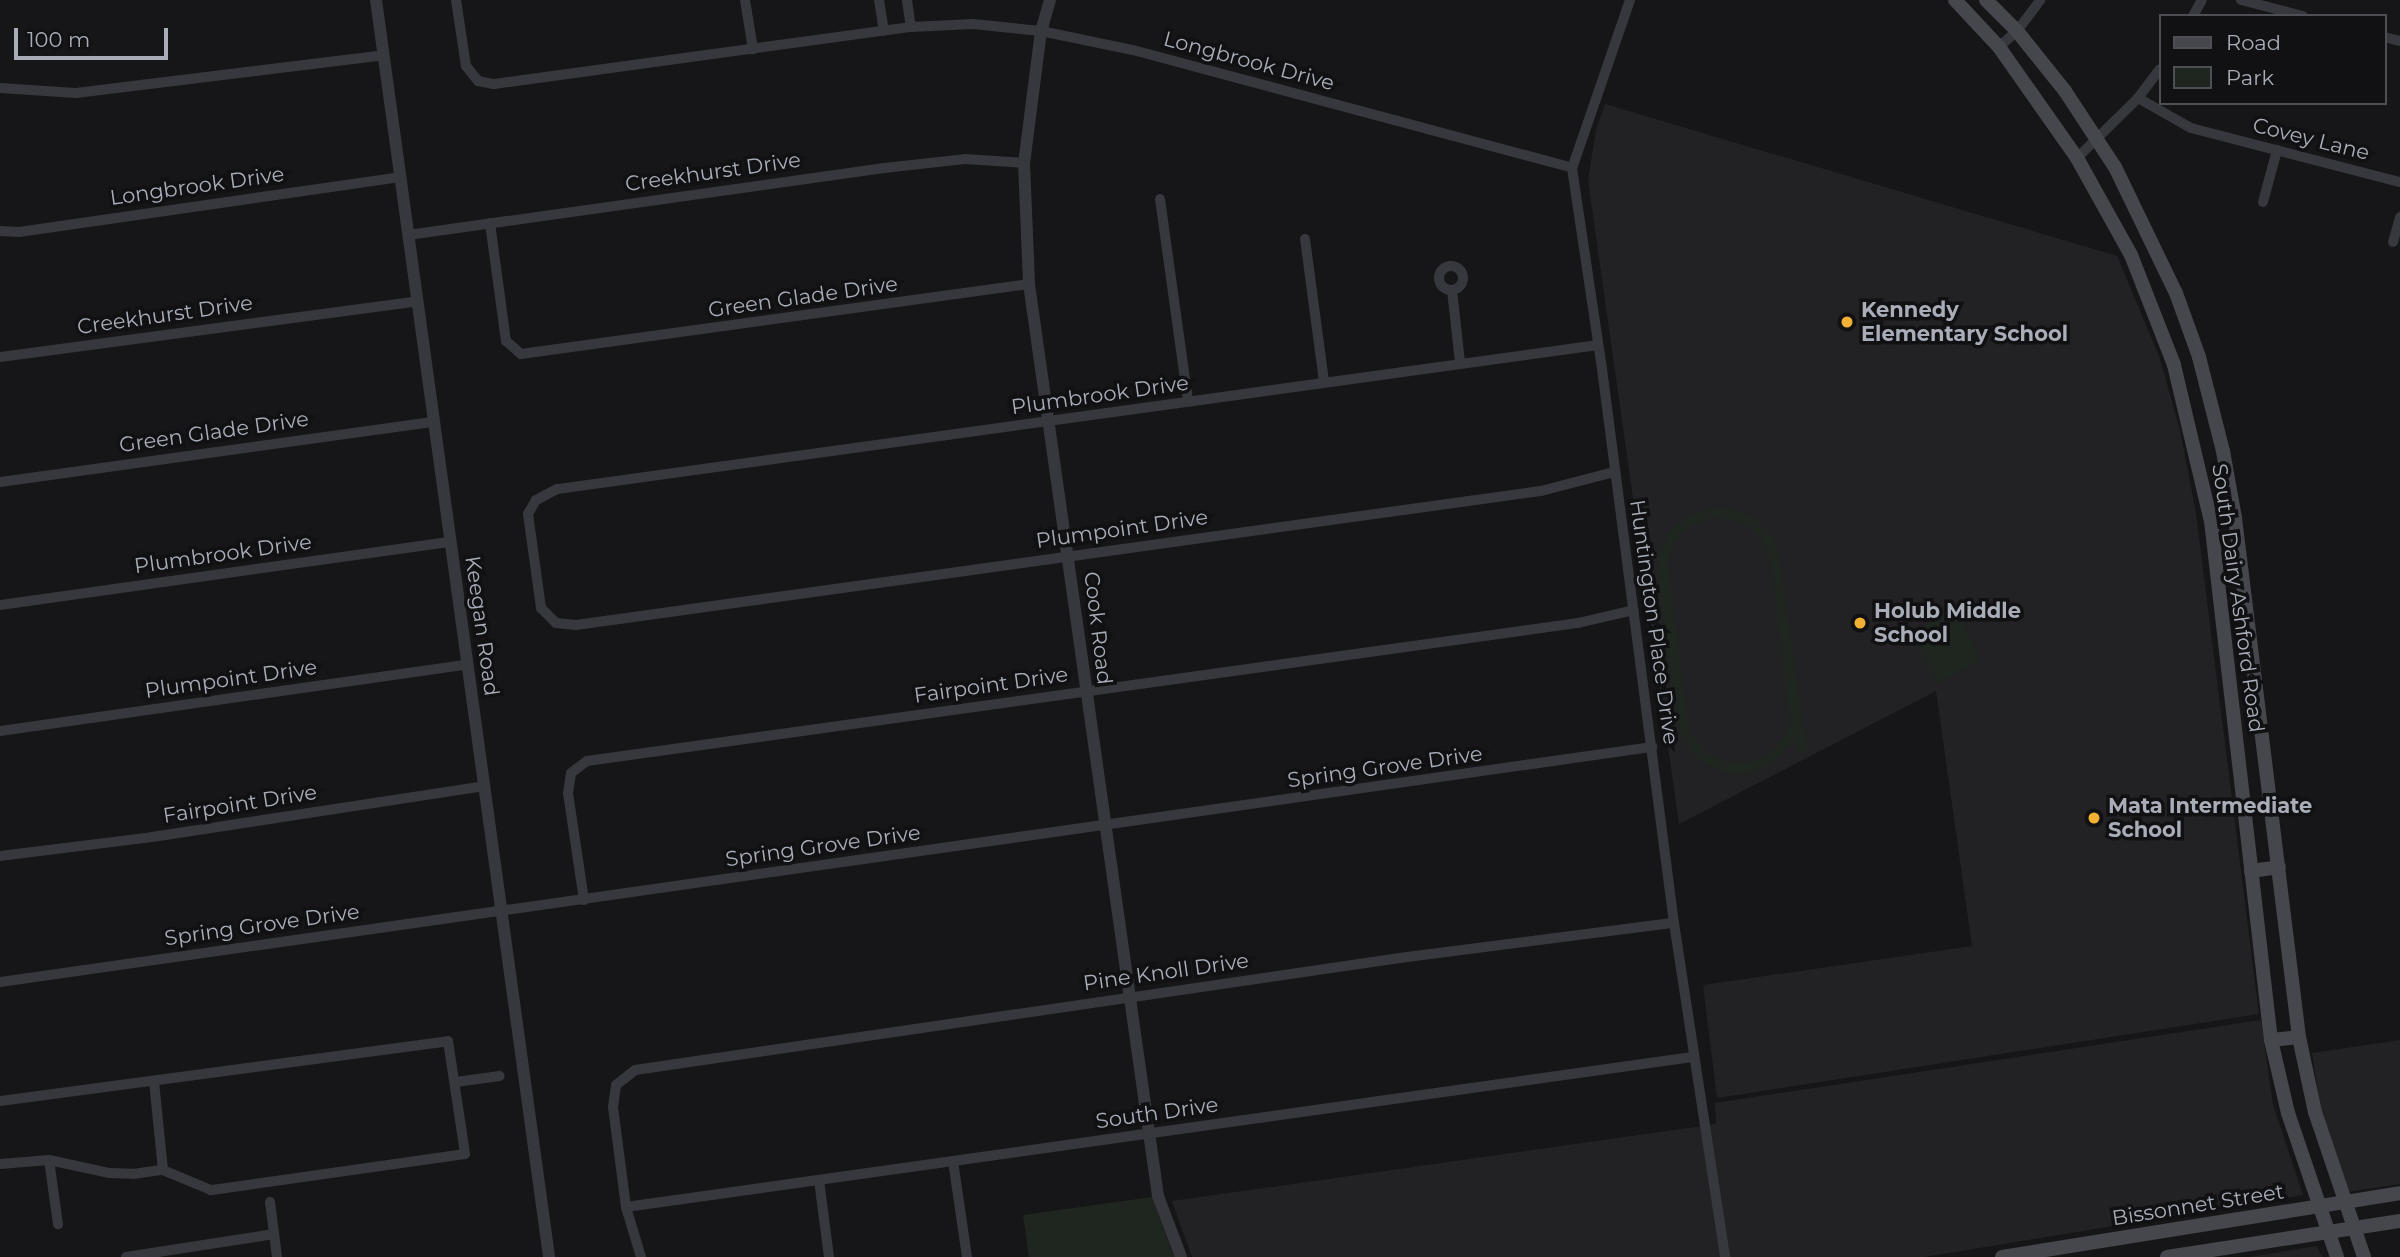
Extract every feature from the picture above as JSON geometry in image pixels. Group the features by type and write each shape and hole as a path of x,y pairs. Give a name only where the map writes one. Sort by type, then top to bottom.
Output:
{"main road":[{"name":"South Dairy Ashford Road","path":"1955,0 1999,47 2077,158 2131,255 2174,365 2211,521 2271,1040 2288,1113 2337,1257"},
{"name":"South Dairy Ashford Road","path":"1986,0 2017,31 2065,91 2115,167 2160,258 2199,357 2223,451 2235,517 2299,1037 2315,1112 2364,1257"},
{"path":"2174,365 2199,357"},
{"path":"2211,521 2235,517"},
{"path":"2232,700 2259,696"},
{"path":"2251,871 2279,867"},
{"path":"2271,1040 2299,1037"},
{"name":"Bissonnet Street","path":"2002,1257 2034,1255 2400,1193"},
{"path":"2167,1257 2400,1221"}],"street":[{"name":"Keegan Road","path":"376,0 549,1257"},
{"name":"Longbrook Drive","path":"456,0 467,66 478,80 494,84 911,27 973,23 1041,31 1133,50 1572,168"},
{"path":"745,0 753,49"},
{"path":"879,0 884,31"},
{"path":"907,0 911,27"},
{"name":"Cook Road","path":"1050,0 1041,31 1024,163 1029,284 1070,556 1086,691 1107,825 1148,1133 1158,1196 1181,1257"},
{"name":"Huntington Place Drive","path":"1630,0 1572,168 1634,610 1692,1056 1725,1257"},
{"path":"1999,47 2017,31 2040,0"},
{"path":"2241,0 2295,14"},
{"path":"0,88 76,93 384,55"},
{"path":"2077,158 2138,98 2158,72"},
{"name":"Covey Lane","path":"2138,98 2191,128 2400,182"},
{"path":"2263,202 2277,150"},
{"name":"Creekhurst Drive","path":"408,235 884,167 965,159 1024,163"},
{"name":"Longbrook Drive","path":"0,231 19,232 400,177"},
{"path":"1160,199 1188,402"},
{"path":"2393,242 2400,217"},
{"name":"Green Glade Drive","path":"490,223 506,341 521,354 582,348 1029,284"},
{"path":"1305,239 1324,382"},
{"path":"1452,290 1461,363"},
{"name":"Creekhurst Drive","path":"0,357 418,301"},
{"name":"Plumbrook Drive","path":"634,617 576,625 556,623 541,608 528,514 536,500 557,489 1598,345"},
{"name":"Green Glade Drive","path":"0,482 434,422"},
{"name":"Plumpoint Drive","path":"634,617 1541,491 1614,472"},
{"name":"Plumbrook Drive","path":"0,605 451,542"},
{"name":"Fairpoint Drive","path":"584,900 568,793 571,773 587,761 1578,622 1634,610"},
{"name":"Plumpoint Drive","path":"0,731 468,664"},
{"name":"Spring Grove Drive","path":"0,982 1652,747"},
{"name":"Fairpoint Drive","path":"0,856 152,837 484,786"},
{"name":"Pine Knoll Drive","path":"626,1207 613,1107 616,1085 635,1070 1128,997 1674,923"},
{"path":"0,1101 448,1041 466,1154 211,1190 163,1170 133,1174 109,1173 49,1160 0,1164"},
{"name":"South Drive","path":"626,1207 1692,1056"},
{"path":"456,1082 500,1076"},
{"path":"154,1080 163,1170"},
{"path":"49,1160 58,1224"},
{"path":"953,1161 967,1257"},
{"path":"819,1180 829,1257"},
{"path":"270,1202 277,1257"},
{"path":"626,1207 641,1257"},
{"path":"126,1257 181,1253 275,1234"}],"shaded area":[{"path":"1605,104 2117,256 2159,356 2180,430 2196,513 2259,1014 1717,1098 1703,985 1972,946 1936,691 1679,824 1588,180 1596,130"},
{"path":"2261,1020 2273,1105 2303,1195 1924,1257 1192,1257 1172,1201 1716,1124 1715,1103"},
{"path":"2400,1040 2400,1184 2348,1192 2320,1105 2312,1053"},
{"path":"2317,1246 2322,1257 2250,1257"}],"green space":[{"path":"1720,507 1739,511 1756,520 1770,534 1778,551 1807,751 1797,752 1795,739 1774,762 1747,773 1728,773 1710,766 1694,755 1683,739 1677,720 1657,578 1658,559 1669,532 1692,514","holes":["1712,518 1736,520 1762,539 1771,562 1790,721 1785,736 1775,749 1762,758 1746,763 1722,761 1707,753 1692,735 1687,719 1667,560 1673,545 1683,532 1696,523"]},
{"path":"1955,609 1981,660 1937,683 1911,633"},
{"path":"1152,1197 1174,1257 1029,1257 1023,1215"}],"place":[{"name":"Kennedy Elementary School","path":"1847,322"},
{"name":"Holub Middle School","path":"1860,623"},
{"name":"Mata Intermediate School","path":"2094,818"}]}
